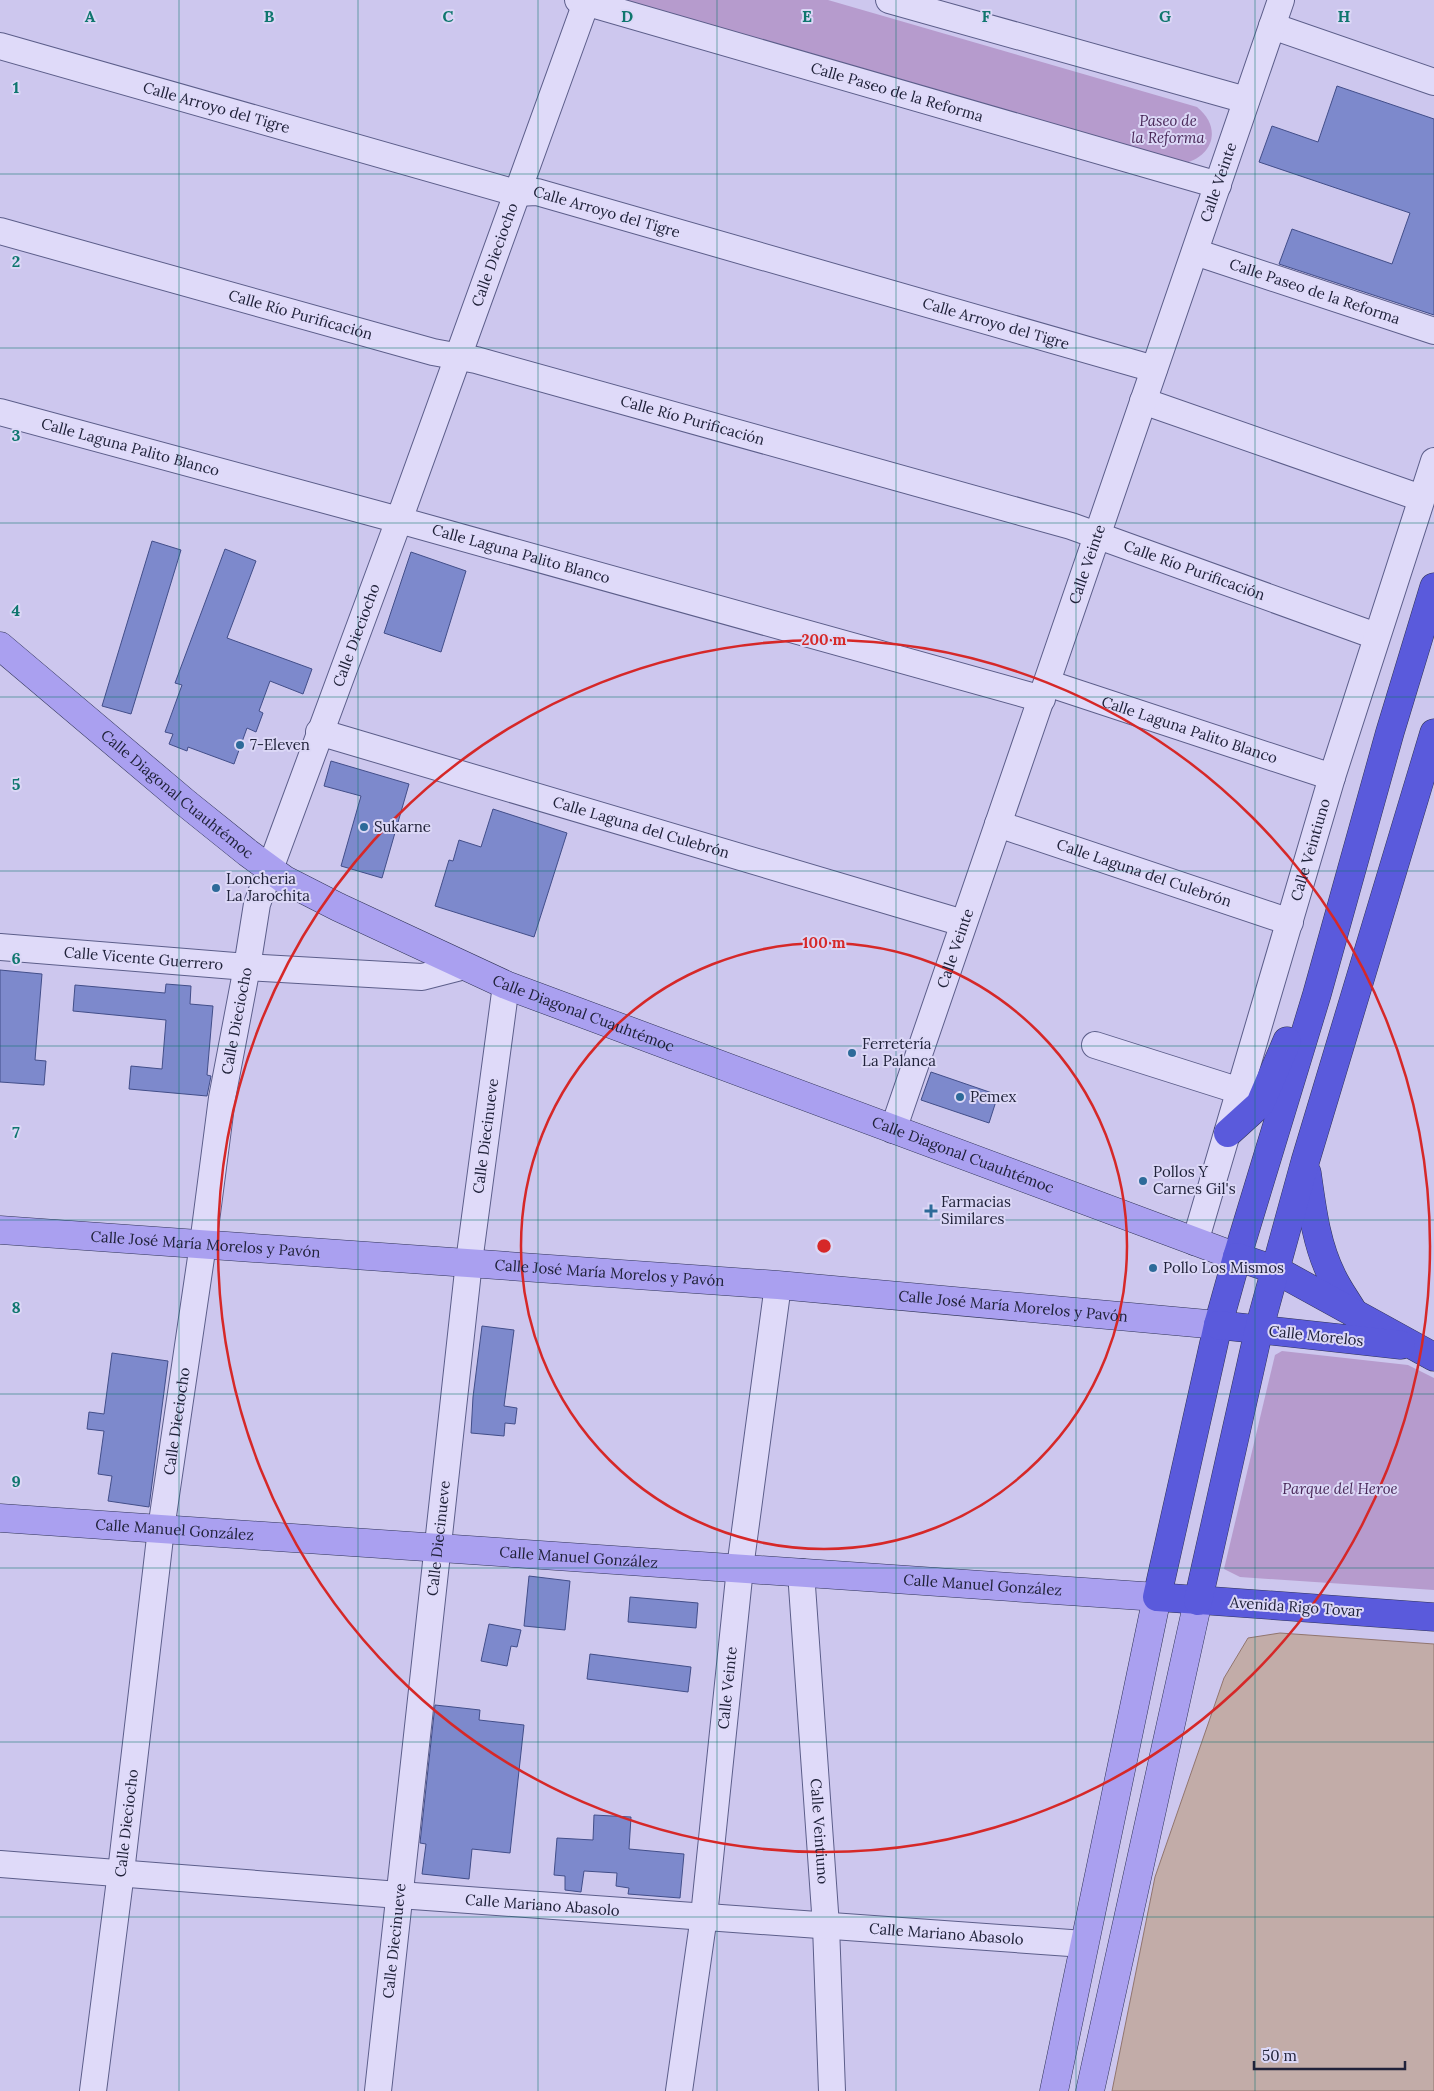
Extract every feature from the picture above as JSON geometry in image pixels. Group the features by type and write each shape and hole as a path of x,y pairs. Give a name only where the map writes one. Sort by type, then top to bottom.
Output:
{"highway":[{"path":"1157,1596 1218,1325 1317,994 1390,732 1434,587"},
{"path":"1198,1600 1259,1329 1305,1162 1434,733"},
{"path":"1228,1133 1260,1104 1294,1024 1317,994"},
{"path":"1305,1162 1315,1228 1325,1259 1331,1275 1355,1314"},
{"path":"1237,1257 1276,1270 1424,1352"},
{"name":"Calle Morelos","path":"1218,1325 1424,1352"},
{"name":"Avenida Rigo Tovar","path":"1157,1596 1434,1617"}],"main road":[{"name":"Calle Diagonal Cuauhtémoc","path":"1,651 187,804 269,868 285,880 338,907 506,985 1237,1257"},
{"name":"Calle José María Morelos y Pavón","path":"0,1230 778,1285 1218,1325"},
{"name":"Calle Manuel González","path":"0,1518 1157,1596"},
{"path":"1054,2091 1157,1596"},
{"path":"1090,2091 1198,1600"}],"street":[{"path":"888,0 1246,100"},
{"name":"Calle Veinte","path":"893,1130 1281,0"},
{"name":"Calle Paseo de la Reforma","path":"584,1 1218,186"},
{"name":"Calle Dieciocho","path":"93,2091 161,1529 203,1244 222,1098 257,904 319,732 399,520 584,1"},
{"path":"1272,26 1434,82"},
{"name":"Calle Arroyo del Tigre","path":"0,46 516,192 537,192 1154,369"},
{"name":"Calle Río Purificación","path":"0,231 433,352 476,360 1051,521 1376,636"},
{"name":"Calle Paseo de la Reforma","path":"1195,252 1434,331"},
{"path":"1143,401 1421,498"},
{"name":"Calle Laguna Palito Blanco","path":"0,412 1044,691 1332,777"},
{"name":"Calle Veintiuno","path":"1195,1242 1332,777 1434,461"},
{"name":"Calle Laguna del Culebrón","path":"319,732 963,923"},
{"name":"Calle Laguna del Culebrón","path":"998,824 1290,922"},
{"name":"Calle Vicente Guerrero","path":"0,947 247,967 422,978 465,966"},
{"name":"Calle Diecinueve","path":"378,2091 436,1548 469,1262 506,985"},
{"path":"1095,1045 1240,1091"},
{"name":"Calle Veinte","path":"679,2091 704,1916 740,1568 778,1285"},
{"name":"Calle Veintiuno","path":"801,1572 826,1926 832,2091"},
{"name":"Calle Mariano Abasolo","path":"0,1864 1084,1944"}],"green space":[{"name":"Paseo de la Reforma","path":"627,0 828,0 1197,107 1210,124 1211,141 1201,156 1181,164"},
{"name":"Parque del Heroe","path":"1282,1351 1408,1365 1434,1378 1434,1590 1240,1577 1224,1569 1275,1355"}],"shaded area":[{"path":"1280,1633 1434,1644 1434,2091 1112,2091 1155,1877 1224,1678 1248,1638"}],"building":[{"path":"1337,86 1434,119 1434,315 1279,264 1292,229 1392,264 1410,213 1259,162 1272,126 1318,142"},
{"path":"152,541 181,550 131,714 102,706"},
{"path":"225,549 256,561 227,638 312,669 303,694 270,681 259,711 263,713 256,732 247,728 234,764 188,747 187,751 169,744 173,734 165,732 182,685 175,683"},
{"path":"411,552 466,571 441,652 384,633"},
{"path":"331,761 409,784 382,878 341,866 361,796 324,786"},
{"path":"493,809 567,833 534,937 435,906 449,860 453,861 459,840 481,847"},
{"path":"0,970 42,974 35,1060 46,1061 44,1085 0,1082"},
{"path":"166,984 191,986 190,1004 213,1006 207,1075 211,1076 207,1096 129,1089 131,1066 162,1069 166,1020 73,1011 75,985 165,993"},
{"name":"Pemex","path":"931,1072 998,1095 989,1123 921,1100"},
{"path":"482,1326 514,1330 504,1406 517,1408 515,1424 505,1423 504,1436 471,1433 473,1397"},
{"path":"112,1353 168,1361 149,1507 108,1501 112,1476 98,1474 104,1431 87,1429 89,1412 104,1414"},
{"path":"529,1576 570,1581 565,1630 524,1626"},
{"path":"630,1597 698,1603 696,1628 628,1622"},
{"path":"489,1624 521,1630 517,1647 511,1646 507,1666 481,1661"},
{"path":"590,1654 691,1667 688,1692 587,1679"},
{"path":"435,1705 480,1710 479,1720 524,1725 510,1853 472,1849 469,1879 422,1874 426,1844 420,1843"},
{"path":"594,1815 631,1817 629,1849 684,1854 680,1898 628,1894 629,1888 616,1886 617,1873 584,1871 581,1892 565,1890 565,1876 554,1875 557,1838 593,1840"}],"place":[{"name":"7-Eleven","path":"240,745"},
{"name":"Sukarne","path":"364,827"},
{"name":"Loncheria La Jarochita","path":"216,888"},
{"name":"Ferretería La Palanca","path":"852,1053"},
{"name":"Pemex","path":"960,1097"},
{"name":"Pollos Y Carnes Gil's","path":"1143,1181"},
{"name":"Farmacias Similares","path":"931,1211"},
{"name":"Pollo Los Mismos","path":"1153,1268"}]}
